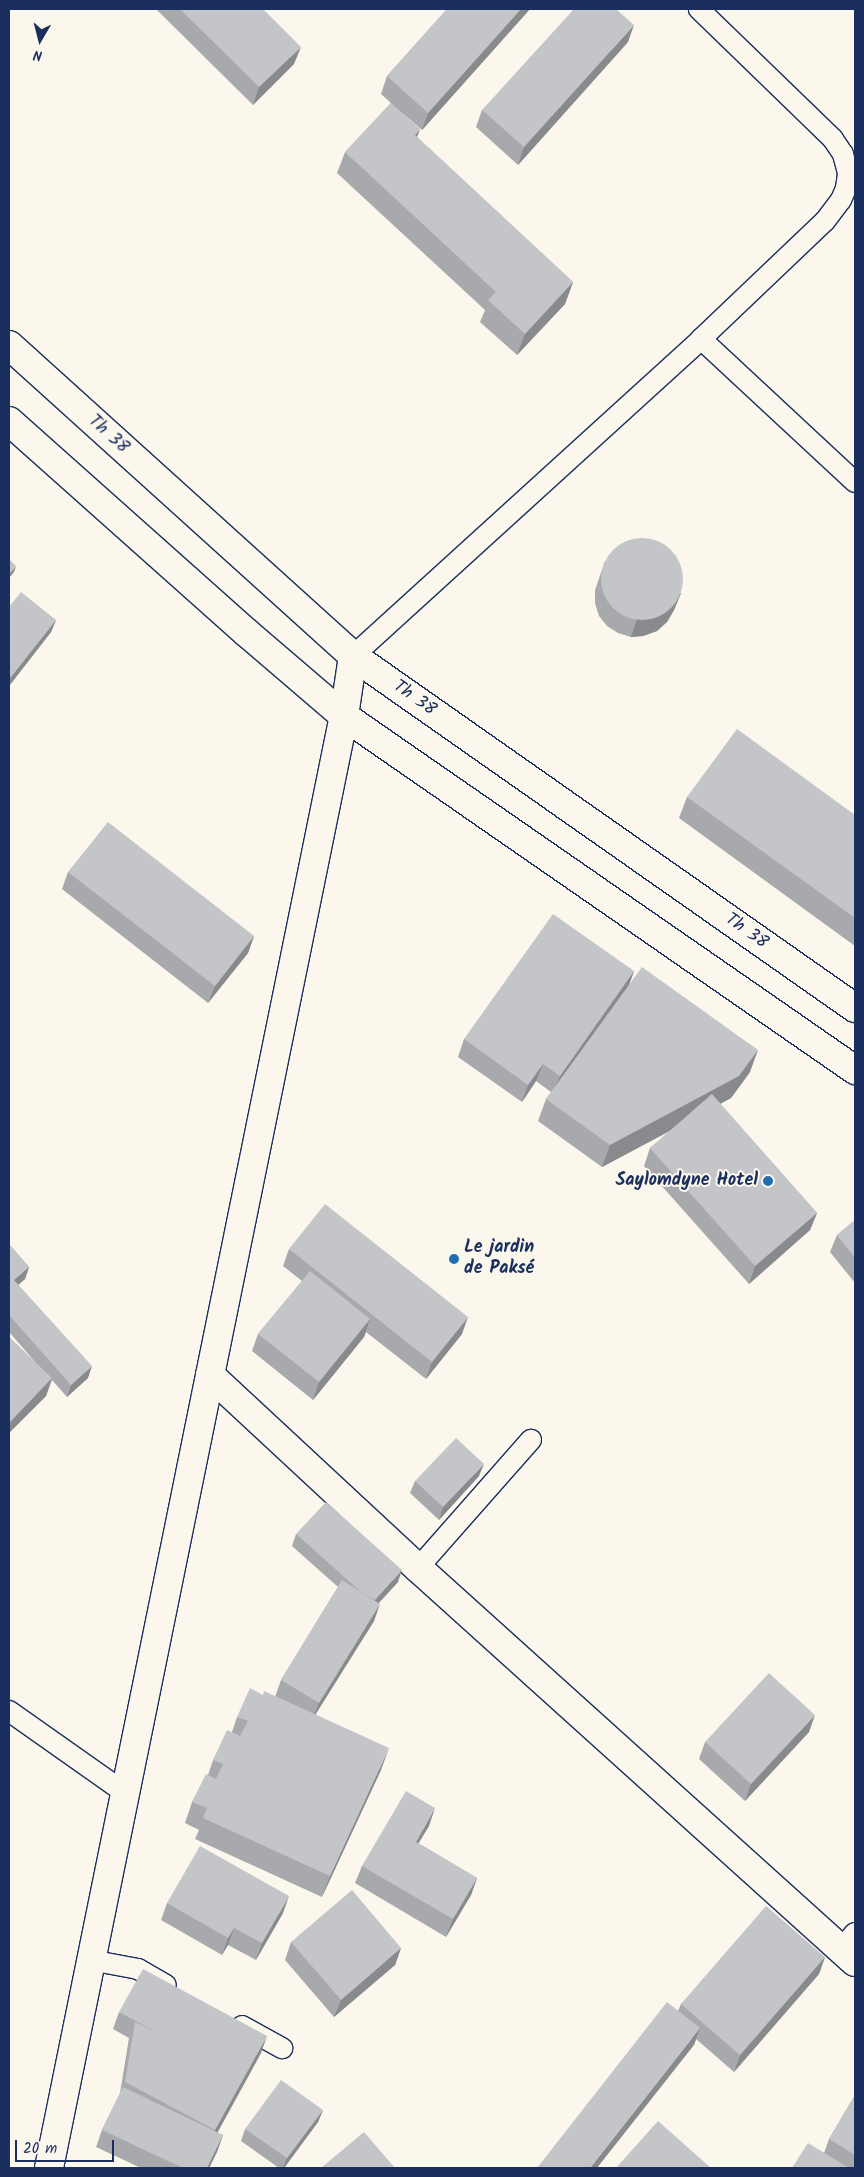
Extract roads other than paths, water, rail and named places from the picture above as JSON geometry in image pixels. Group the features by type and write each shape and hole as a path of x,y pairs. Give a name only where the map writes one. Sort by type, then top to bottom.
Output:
{"street":[{"name":"Th 38","path":"9,345 352,656 855,1008"},
{"path":"9,421 247,633 344,716 855,1070"},
{"path":"49,2168 344,716 352,656"},
{"path":"210,1375 418,1568 851,1948"}],"lane":[{"path":"352,656 701,338 825,221 841,200 846,188 848,173 843,154 833,138 699,9"},
{"path":"701,338 855,482"},
{"path":"418,1568 531,1440"},
{"path":"9,1711 124,1792"},
{"path":"90,1960 138,1970 180,1992"},
{"path":"223,2016 282,2048"}],"place":[{"name":"Saylomdyne Hotel","path":"768,1181"},
{"name":"Le jardin de Paksé","path":"454,1259"}]}
